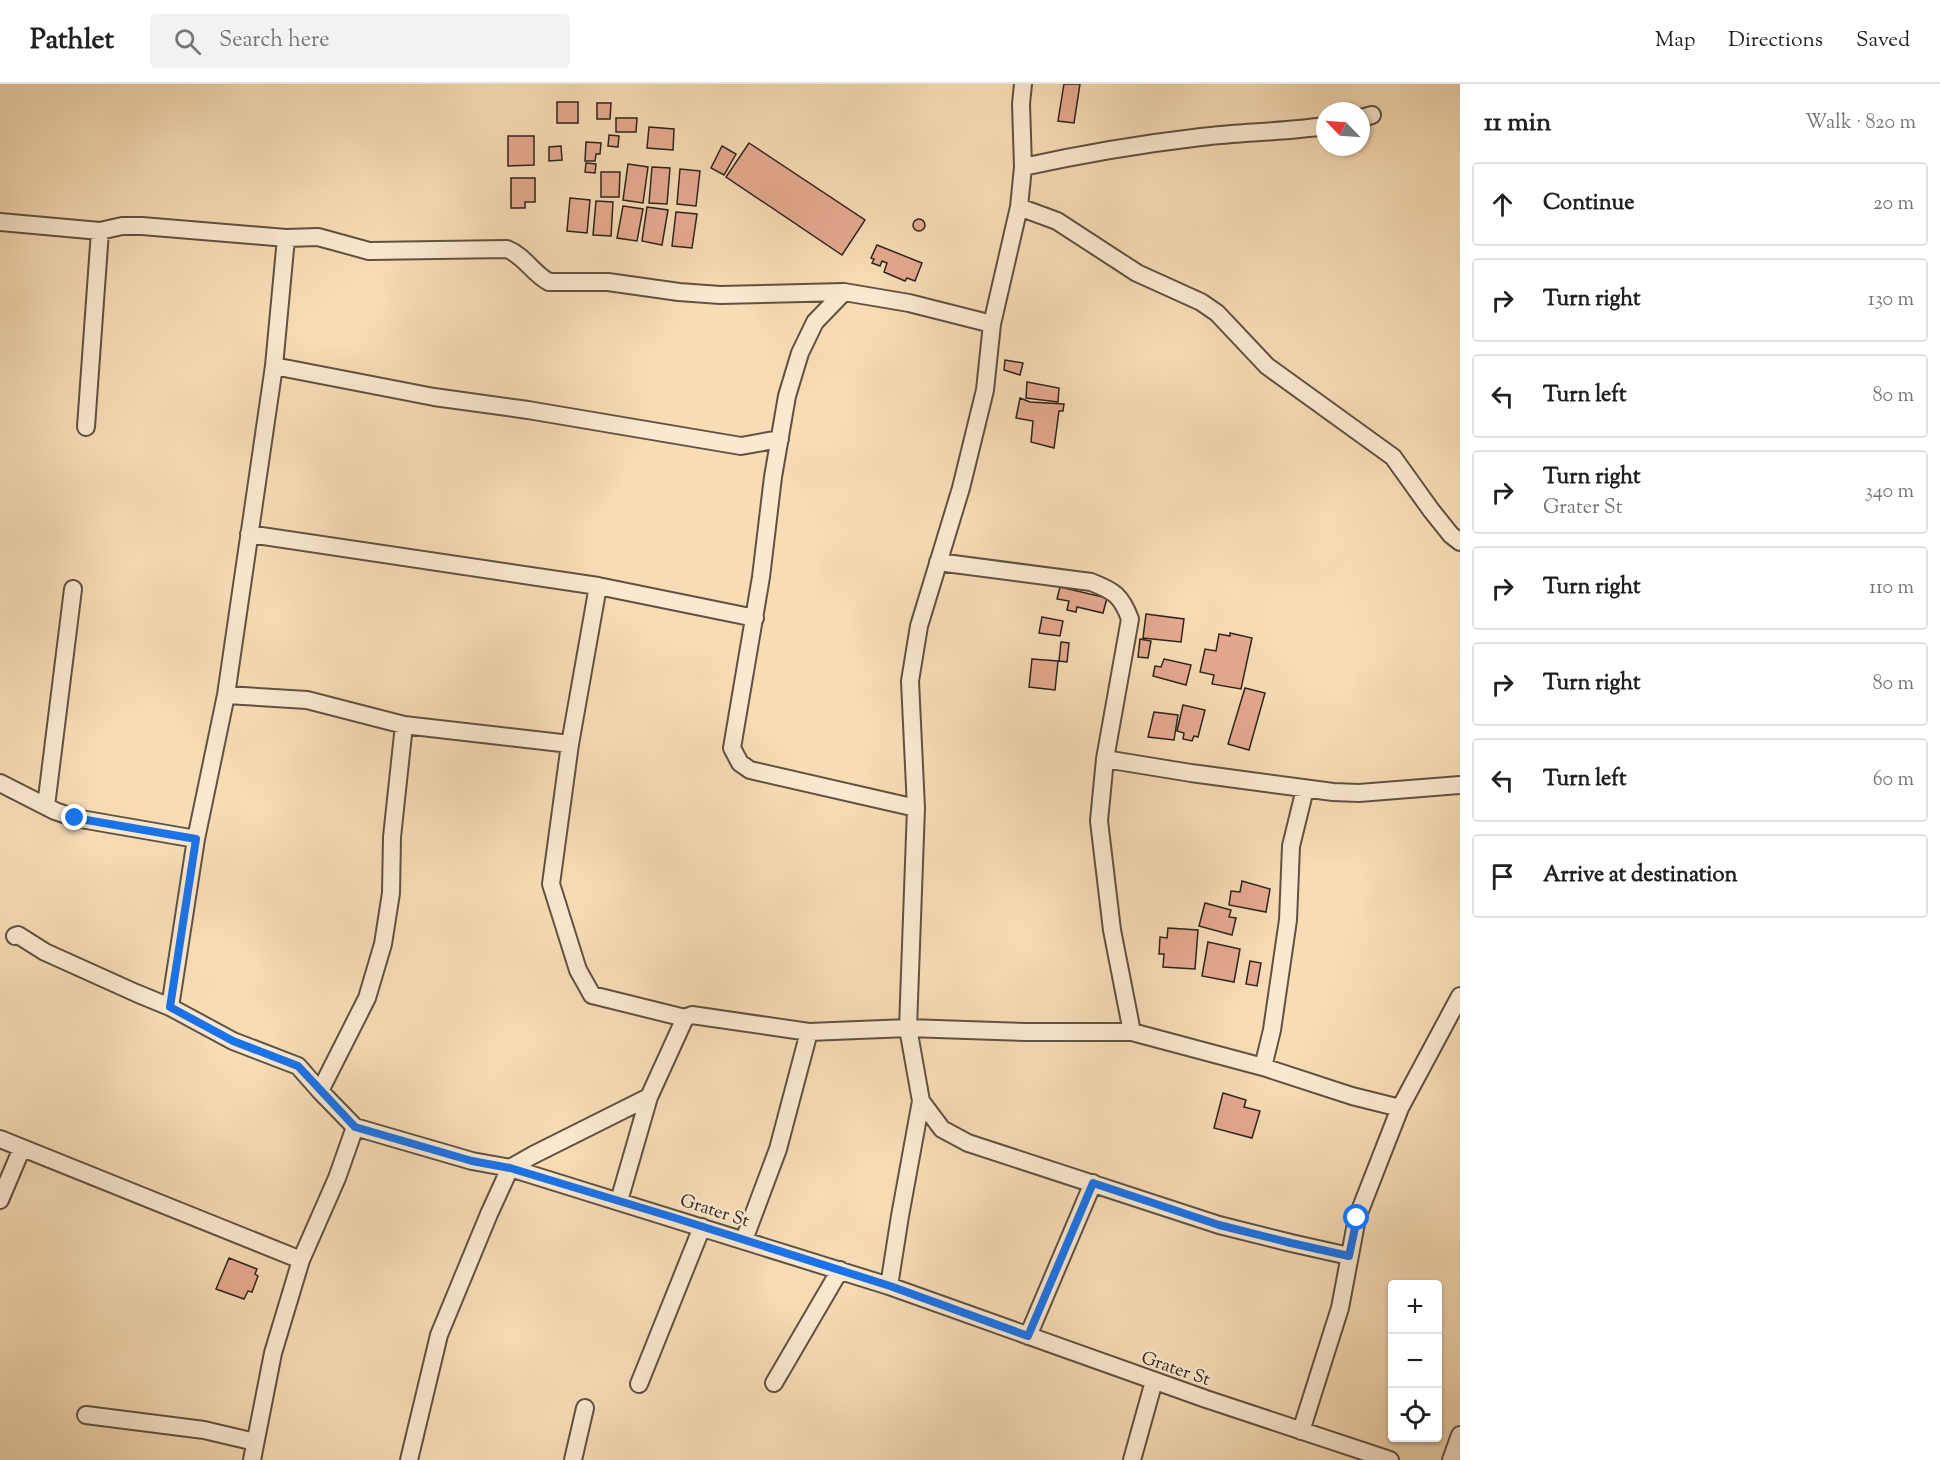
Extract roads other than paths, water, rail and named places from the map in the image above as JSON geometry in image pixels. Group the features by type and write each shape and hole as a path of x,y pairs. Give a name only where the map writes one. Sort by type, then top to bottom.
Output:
{"street":[{"path":"890,1286 921,1101 908,1028 916,808 910,681 919,626 961,488 985,390 992,324 1019,207 1023,167 1021,104 1023,84"},
{"path":"1023,167 1086,154 1202,137 1316,127"},
{"path":"1019,207 1058,221 1137,273 1201,302 1217,313 1267,366 1393,457 1431,510 1460,543"},
{"path":"0,222 100,231 122,226 142,226 286,238 318,237 369,251 507,249 518,253 543,279 549,282 608,282 720,295 844,292 909,303 992,324"},
{"path":"86,427 100,231"},
{"path":"170,1007 196,839 226,695 274,366 286,238"},
{"path":"844,292 815,322 800,353 787,396 773,477 755,618 732,748 740,764 750,770 916,808"},
{"path":"274,366 434,398 528,410 730,444 748,445 780,439"},
{"path":"249,534 598,586 755,618"},
{"path":"938,562 1091,582 1111,590 1124,604 1131,619 1105,759 1099,820 1112,930 1132,1032"},
{"path":"598,586 570,744 551,884 578,970 592,995 685,1018 692,1015 809,1032 908,1028 1025,1032 1132,1032 1263,1067 1352,1096 1400,1107"},
{"path":"46,806 73,589"},
{"path":"226,695 308,700 404,725 570,744"},
{"path":"320,1091 366,998 383,944 391,893 392,837 404,725"},
{"path":"1105,759 1305,789 1359,793 1460,784"},
{"path":"0,783 55,811 75,818 196,839"},
{"path":"1263,1067 1272,1030 1288,920 1291,846 1305,789"},
{"path":"15,936 18,935 45,952 170,1007 233,1041 298,1066 355,1127 338,1178 301,1260 273,1353 252,1460"},
{"path":"1301,1431 1340,1308 1357,1218 1400,1107 1455,1018 1460,996"},
{"path":"619,1201 648,1097 685,1018"},
{"path":"744,1240 778,1149 809,1032"},
{"path":"409,1460 439,1335 510,1168 648,1097"},
{"path":"921,1101 942,1129 968,1143 1219,1225 1349,1256"},
{"name":"Grater St","path":"355,1127 472,1161 510,1168 890,1286 1154,1381 1390,1460"},
{"path":"0,1139 301,1260"},
{"path":"0,1200 22,1148"},
{"path":"1028,1336 1093,1183"},
{"path":"639,1384 702,1227"},
{"path":"774,1383 840,1270"},
{"path":"1132,1460 1154,1381"},
{"path":"573,1460 585,1408"},
{"path":"86,1415 204,1430 255,1442"},
{"path":"1451,1460 1460,1435"}]}
